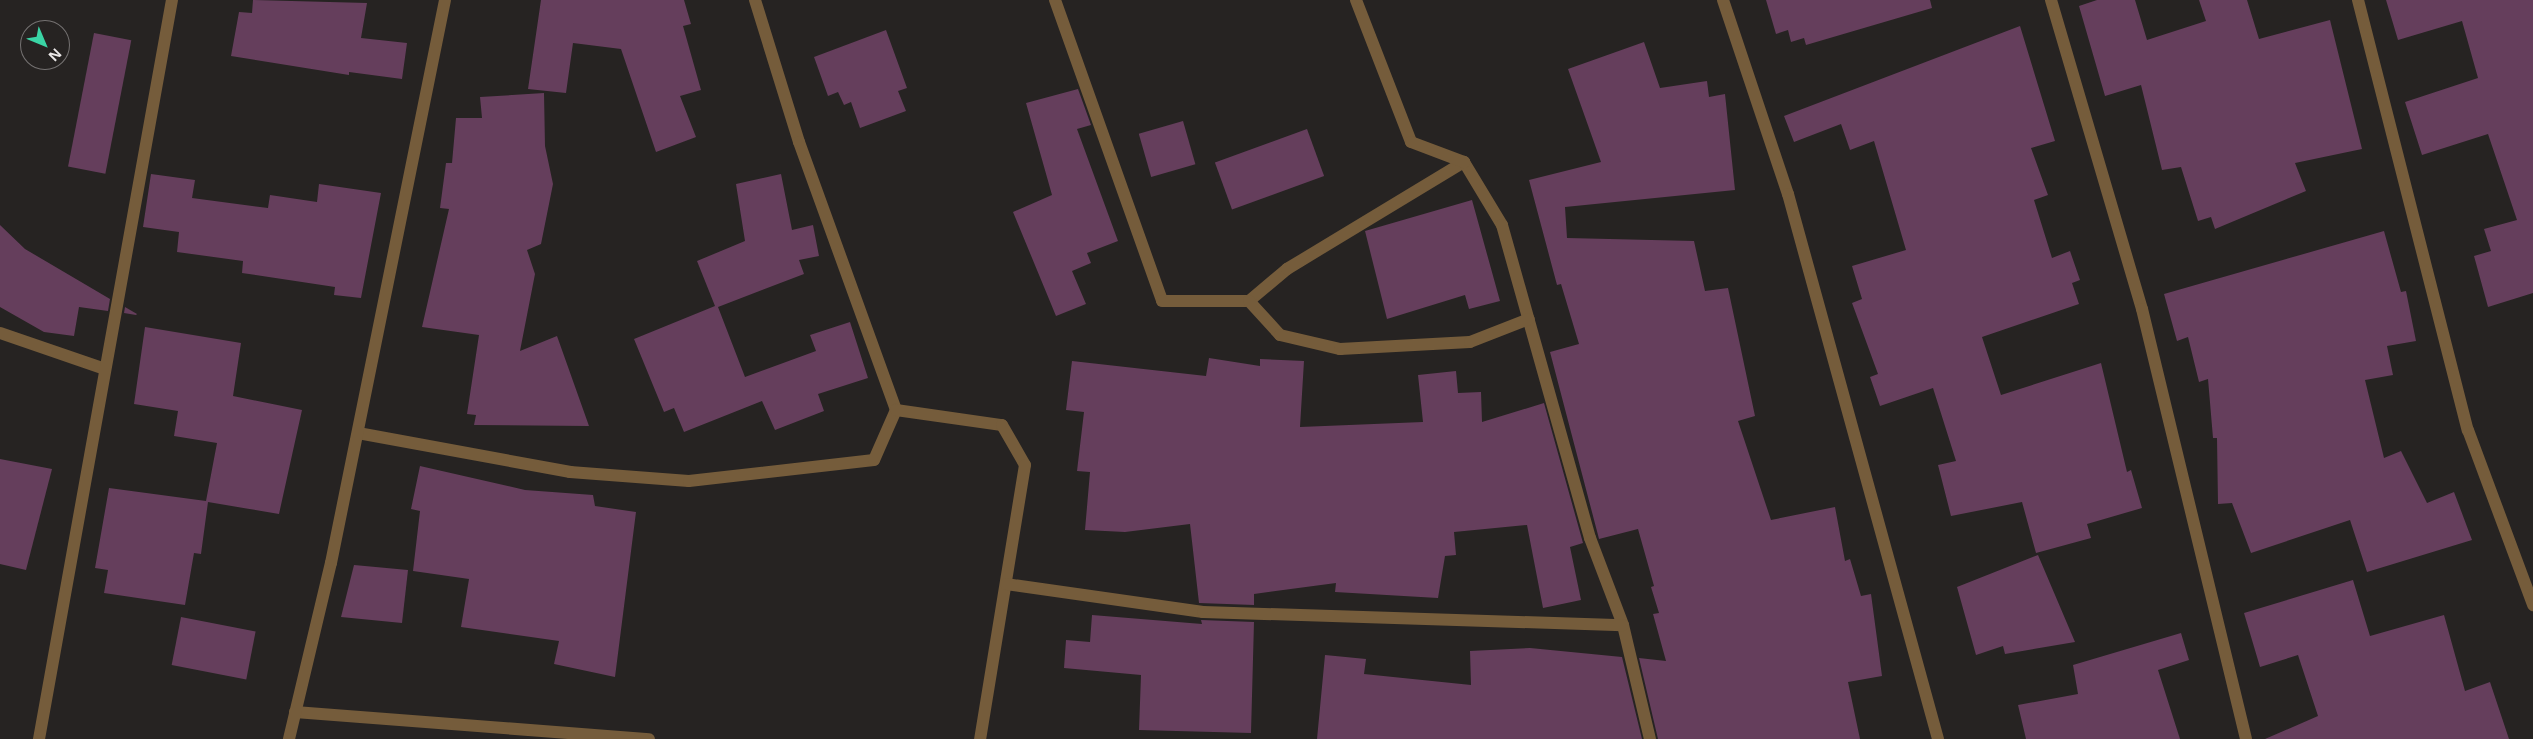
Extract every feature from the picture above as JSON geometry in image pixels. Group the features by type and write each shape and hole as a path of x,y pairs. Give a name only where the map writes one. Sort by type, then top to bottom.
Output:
{"street":[{"path":"39,739 172,0"},
{"path":"289,739 358,433 445,0"},
{"path":"358,433 570,472 689,481 874,460 896,410 799,142 754,0"},
{"path":"1055,0 1162,301 1249,301 1287,270 1464,162"},
{"path":"1356,0 1411,142 1464,162 1502,225 1590,538 1623,625 1650,739"},
{"path":"1724,0 1788,194 1938,739"},
{"path":"2051,0 2142,309 2246,739"},
{"path":"2358,0 2468,430 2533,605"},
{"path":"1249,301 1280,336 1340,349 1470,342 1529,319"},
{"path":"0,333 105,369"},
{"path":"896,410 1002,425 1025,465 980,739"},
{"path":"1006,584 1203,612 1623,625"},
{"path":"295,712 649,739"}],"building":[{"path":"253,0 367,3 361,38 407,43 402,79 349,72 349,75 231,56 239,12 252,13"},
{"path":"541,0 684,0 691,24 683,26 701,90 680,96 696,137 656,152 621,49 573,43 566,93 528,89"},
{"path":"1766,0 1930,0 1932,8 1806,45 1804,38 1791,42 1788,30 1776,34"},
{"path":"2097,0 2135,0 2147,40 2206,21 2199,0 2247,0 2259,39 2330,20 2362,149 2295,163 2306,191 2215,229 2211,217 2198,221 2181,167 2162,170 2141,85 2105,96 2079,6"},
{"path":"2386,0 2533,0 2533,293 2488,307 2474,256 2491,251 2484,229 2517,220 2488,134 2422,155 2405,102 2478,78 2462,21 2398,40"},
{"path":"2020,26 2055,141 2031,148 2048,195 2034,200 2052,258 2070,251 2080,280 2072,283 2079,304 1982,337 2001,395 2101,363 2127,472 2131,470 2142,508 2087,524 2091,538 2036,553 2022,502 1951,516 1938,465 1956,461 1933,388 1880,406 1870,377 1878,374 1852,303 1862,299 1852,266 1906,250 1874,141 1850,150 1841,124 1794,142 1784,116"},
{"path":"886,30 907,88 898,91 906,111 860,128 851,102 844,105 838,92 828,96 814,57"},
{"path":"94,33 131,40 105,174 68,167"},
{"path":"1644,42 1660,88 1707,81 1709,97 1725,94 1735,190 1565,207 1567,238 1694,241 1705,291 1728,288 1755,416 1738,421 1771,520 1835,507 1845,561 1850,559 1861,596 1871,594 1882,676 1848,682 1860,739 1658,739 1639,658 1666,661 1653,614 1659,613 1651,587 1654,586 1638,529 1599,539 1550,352 1579,344 1561,284 1557,285 1529,180 1601,162 1568,69"},
{"path":"1078,89 1091,125 1077,129 1118,241 1087,253 1091,263 1072,271 1086,304 1056,316 1013,212 1052,195 1026,103"},
{"path":"544,93 545,146 553,184 541,244 527,250 535,274 520,351 557,336 589,426 474,425 476,415 467,414 479,335 422,327 449,209 440,208 446,163 452,163 456,118 482,118 480,97"},
{"path":"1183,121 1195,164 1151,177 1139,134"},
{"path":"1307,129 1324,176 1232,210 1215,163"},
{"path":"151,174 195,180 192,198 268,208 270,195 317,202 319,184 381,193 361,298 334,295 335,287 242,273 243,261 177,252 179,232 143,227"},
{"path":"781,174 792,230 813,225 819,256 799,260 804,274 718,307 745,377 816,351 810,335 850,322 868,378 818,394 824,411 775,430 762,401 684,432 674,408 664,412 634,339 715,306 697,261 745,241 736,184"},
{"path":"1472,200 1500,301 1469,309 1465,295 1387,319 1365,231"},
{"path":"0,225 25,249 110,299 108,311 79,307 74,336 44,332 0,307"},
{"path":"2384,231 2401,292 2406,291 2416,341 2387,346 2393,375 2365,380 2384,458 2401,451 2427,503 2454,492 2472,540 2367,572 2350,520 2251,553 2232,503 2218,504 2217,438 2213,438 2208,379 2199,382 2188,337 2177,341 2164,294"},
{"path":"125,307 137,314 124,313"},
{"path":"145,327 241,343 233,396 302,410 279,514 208,502 201,554 194,553 185,605 104,593 108,570 95,568 109,488 206,501 217,443 174,436 178,411 134,404"},
{"path":"1209,358 1260,366 1260,359 1304,361 1300,427 1423,422 1418,375 1456,371 1458,393 1481,392 1482,422 1544,403 1583,543 1570,547 1581,600 1543,608 1527,525 1454,532 1456,555 1445,556 1438,598 1335,592 1336,583 1254,594 1254,605 1199,603 1190,524 1125,532 1085,530 1090,472 1077,471 1084,412 1066,410 1072,361 1206,376"},
{"path":"0,459 52,469 26,570 0,564"},
{"path":"420,466 525,490 593,495 595,506 636,512 615,677 554,664 559,641 461,627 469,579 413,571 420,511 411,509"},
{"path":"2038,555 2075,642 2005,654 2003,646 1976,655 1957,587"},
{"path":"354,565 408,570 402,623 341,617"},
{"path":"2353,580 2370,636 2444,615 2465,691 2490,682 2509,739 2265,739 2318,716 2298,655 2260,667 2244,613"},
{"path":"1092,615 1202,624 1201,620 1254,622 1251,733 1139,730 1141,675 1064,668 1066,640 1090,642"},
{"path":"181,617 256,632 246,680 172,665"},
{"path":"2181,633 2189,660 2158,670 2180,739 2026,739 2018,705 2078,694 2073,665"},
{"path":"1530,648 1622,657 1642,739 1317,739 1325,655 1366,659 1364,674 1471,685 1470,651"}]}
